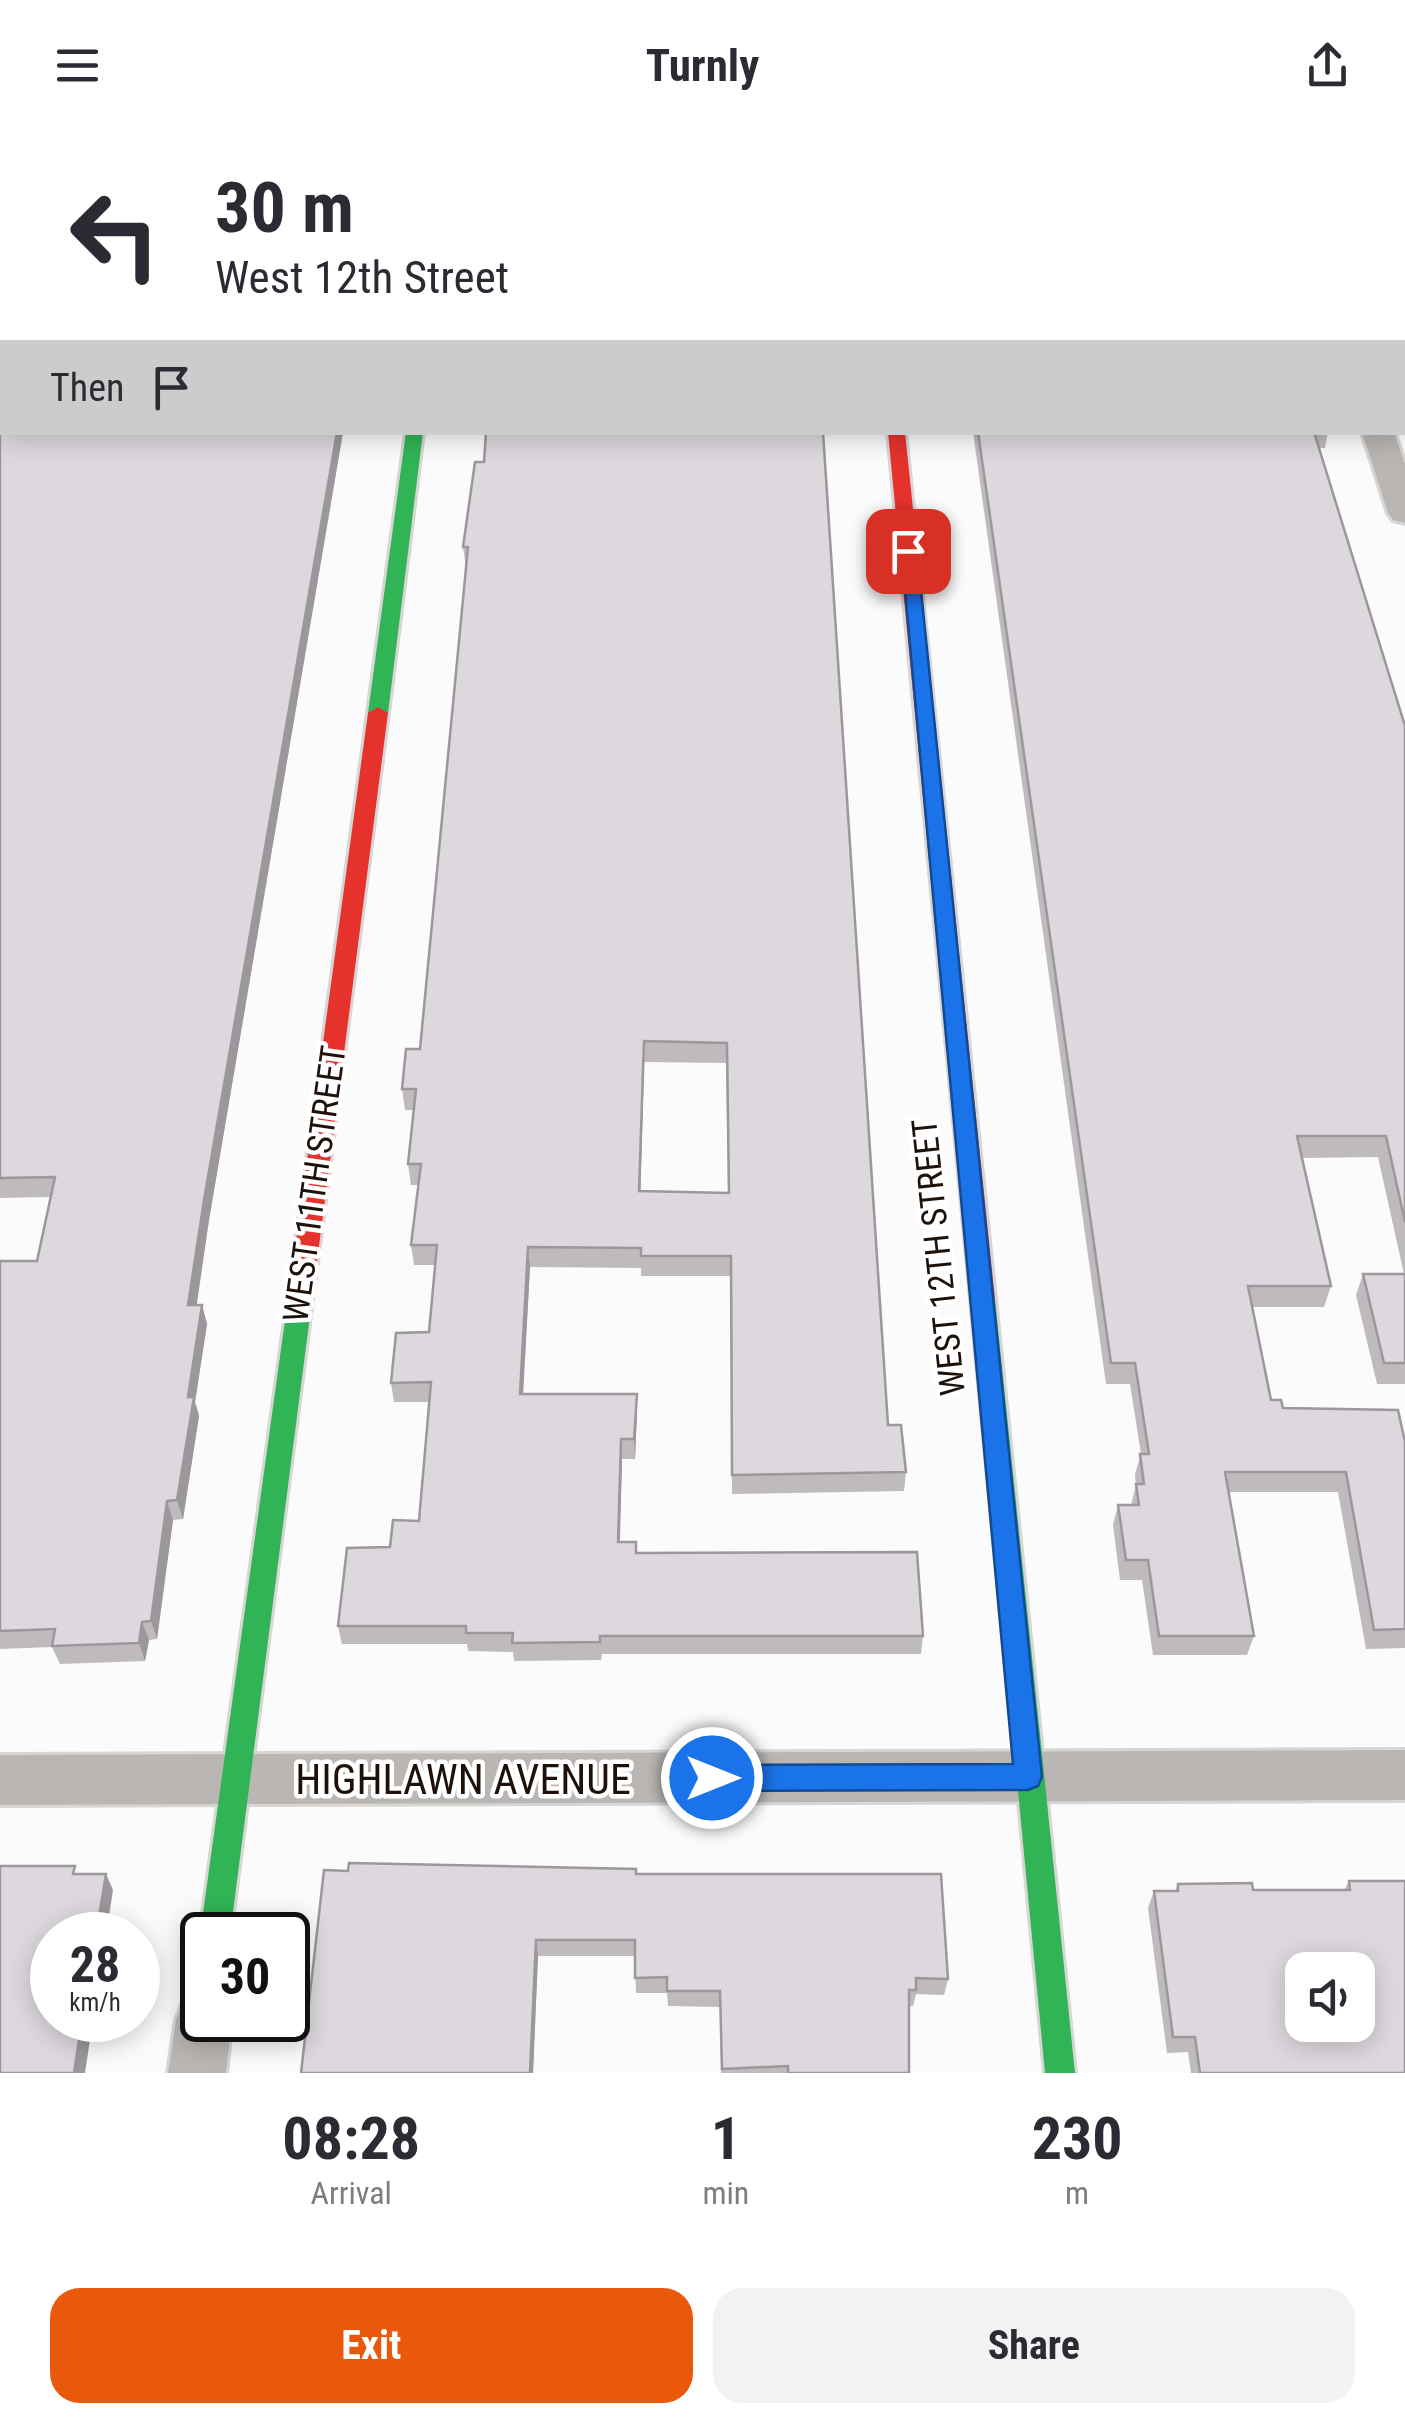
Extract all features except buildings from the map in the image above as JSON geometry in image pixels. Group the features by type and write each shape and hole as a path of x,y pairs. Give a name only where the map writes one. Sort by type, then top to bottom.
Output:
{"street":[{"name":"WEST 11TH STREET","path":"218,1912 416,435"},
{"name":"WEST 12TH STREET","path":"896,435 1060,2073"},
{"path":"1379,435 1405,514"},
{"name":"HIGHLAWN AVENUE","path":"0,1780 1405,1775"},
{"path":"196,2073 201,2042"}],"traffic: fast":[{"path":"378,713 415,435"},
{"path":"218,1912 303,1277"},
{"path":"983,1299 1060,2073"}],"traffic: jam":[{"path":"896,435 983,1299"},
{"path":"303,1277 378,713"}],"route":[{"path":"712,1778 1028,1777 908,551"}]}
